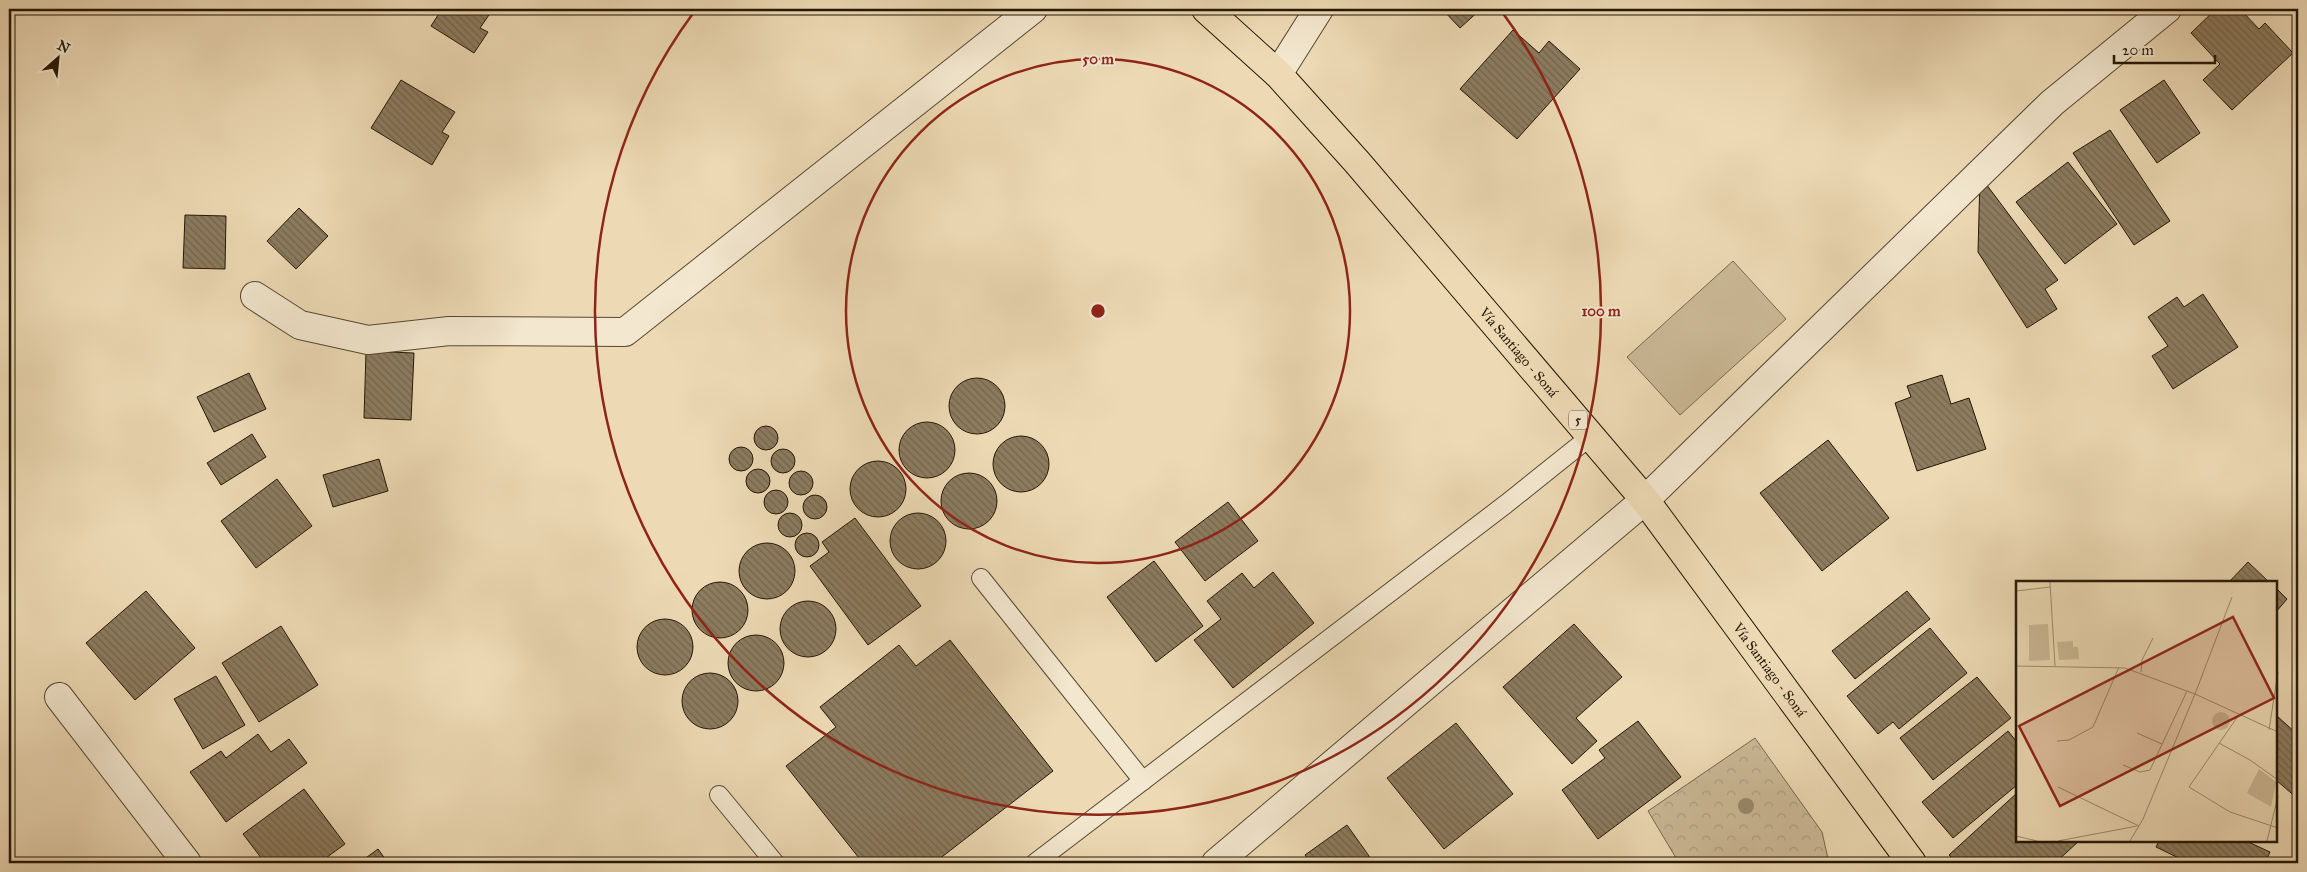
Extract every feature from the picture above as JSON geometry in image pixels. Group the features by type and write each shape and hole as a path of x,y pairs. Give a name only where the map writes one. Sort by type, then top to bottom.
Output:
{"main road":[{"name":"Vía Santiago - Soná","path":"1206,9 1278,74 1357,162 1645,500 1912,863"}],"street":[{"path":"255,296 300,325 368,340 449,331 624,332 1033,9"},
{"path":"1278,74 1320,9"},
{"path":"1216,863 1645,500 2052,103 2167,9"},
{"path":"59,697 187,863"}],"lane":[{"path":"1035,863 1506,504 1591,436"},
{"path":"981,578 1143,781"},
{"path":"719,795 775,863"}],"green space":[{"path":"1733,261 1786,319 1680,415 1627,357"},
{"path":"1755,738 1822,832 1829,863 1679,863 1648,811"}],"building":[{"path":"442,9 493,9 480,28 488,32 474,53 431,26"},
{"path":"1442,9 1481,9 1460,28"},
{"path":"2216,9 2240,9 2259,29 2265,23 2293,53 2232,110 2203,80 2220,64 2191,33"},
{"path":"1513,30 1539,53 1549,41 1580,69 1517,139 1460,89"},
{"path":"401,80 455,112 442,132 449,136 432,165 371,128"},
{"path":"2164,80 2200,133 2157,163 2120,110"},
{"path":"2110,130 2170,221 2134,245 2073,153"},
{"path":"2068,162 2117,224 2065,264 2016,202"},
{"path":"1980,176 2058,280 2045,289 2057,309 2027,328 1978,252"},
{"path":"299,208 328,236 296,269 267,241"},
{"path":"185,215 226,216 225,269 183,268"},
{"path":"2203,294 2238,347 2173,389 2152,356 2168,346 2148,317 2177,297 2184,307"},
{"path":"366,351 414,353 411,420 364,418"},
{"path":"249,373 266,409 214,432 197,397"},
{"path":"1942,375 1951,404 1969,398 1986,449 1917,471 1895,403 1911,397 1907,386"},
{"path":"971,378 983,378 997,386 1005,400 1003,417 997,426 983,434 971,434 961,429 954,422 949,412 949,400 954,390 961,383"},
{"path":"921,422 933,422 943,426 951,434 955,450 951,466 943,474 933,478 921,478 911,474 903,466 899,456 899,444 903,434 911,426"},
{"path":"766,426 774,430 778,438 774,446 766,450 758,446 754,438 758,430"},
{"path":"252,434 266,457 221,485 207,463"},
{"path":"1015,436 1027,436 1037,440 1045,448 1049,464 1045,480 1037,488 1027,492 1015,492 1005,488 997,480 993,470 993,458 997,448 1005,440"},
{"path":"1828,440 1889,518 1822,571 1760,493"},
{"path":"741,447 746,448 752,454 752,464 746,470 741,471 736,470 730,464 729,459 730,454 736,448"},
{"path":"783,449 791,453 795,461 791,469 783,473 775,469 771,461 775,453"},
{"path":"379,459 388,491 333,507 323,475"},
{"path":"872,461 884,461 894,465 902,473 906,489 902,505 894,513 884,517 872,517 862,513 854,505 850,495 850,483 854,473 862,465"},
{"path":"758,469 766,473 770,481 766,489 758,493 750,489 746,481 750,473"},
{"path":"801,471 809,475 813,483 809,491 801,495 793,491 789,483 793,475"},
{"path":"963,473 975,473 989,481 997,495 995,512 989,521 975,529 963,529 953,524 946,517 941,507 941,495 946,485 953,478"},
{"path":"277,479 312,526 256,568 221,521"},
{"path":"776,490 784,494 788,502 784,510 776,514 768,510 764,502 768,494"},
{"path":"815,495 823,499 827,507 823,515 815,519 807,515 803,507 807,499"},
{"path":"1228,502 1258,541 1205,581 1175,542"},
{"path":"790,513 795,514 801,520 801,530 795,536 790,537 785,536 779,530 778,525 779,520 785,514"},
{"path":"912,513 924,513 934,517 942,525 946,541 942,557 934,565 924,569 912,569 902,565 894,557 890,547 890,535 894,525 902,517"},
{"path":"855,518 921,606 868,645 810,566 829,552 822,542"},
{"path":"807,533 812,534 818,540 818,550 812,556 807,557 802,556 796,550 795,545 796,540 802,534"},
{"path":"761,543 773,543 787,551 795,565 793,582 787,591 773,599 761,599 751,594 744,587 739,577 739,565 744,555 751,548"},
{"path":"1154,561 1203,626 1156,662 1107,597"},
{"path":"2248,562 2268,581 2230,581"},
{"path":"1273,572 1314,623 1233,688 1194,640 1221,619 1207,601 1242,573 1254,588"},
{"path":"714,582 726,582 736,586 744,594 748,610 744,626 736,634 726,638 714,638 704,634 696,626 692,616 692,604 696,594 704,586"},
{"path":"2277,589 2287,599 2277,611"},
{"path":"146,591 195,648 135,700 86,643"},
{"path":"1907,591 1930,619 1855,679 1832,651"},
{"path":"802,601 814,601 828,609 836,623 834,640 828,649 814,657 802,657 792,652 785,645 780,635 780,623 785,613 792,606"},
{"path":"660,619 670,619 685,627 691,636 693,647 691,658 685,667 670,675 660,675 649,670 642,663 637,652 637,642 642,631 649,624"},
{"path":"1574,624 1622,677 1576,718 1597,741 1572,764 1503,687"},
{"path":"281,626 318,685 259,722 222,663"},
{"path":"1930,628 1967,673 1899,729 1893,722 1878,734 1847,696"},
{"path":"750,635 762,635 776,643 784,657 782,674 776,683 762,691 750,691 740,686 733,679 728,669 728,657 733,647 740,640"},
{"path":"950,640 1053,771 934,863 863,863 786,766 836,727 820,707 899,645 916,666"},
{"path":"704,673 716,673 730,681 738,695 736,712 730,721 716,729 704,729 694,724 687,717 682,707 682,695 687,685 694,678"},
{"path":"216,676 245,725 203,749 174,699"},
{"path":"1977,677 2011,718 1933,780 1900,738"},
{"path":"2277,716 2298,735 2298,799 2277,781"},
{"path":"1638,721 1681,777 1598,839 1562,790 1605,758 1599,750"},
{"path":"1456,723 1513,794 1444,849 1387,778"},
{"path":"2008,731 2016,741 2016,786 1953,838 1922,802"},
{"path":"258,734 271,752 289,739 307,763 226,822 190,772 221,751 226,758"},
{"path":"304,789 345,844 319,863 265,863 243,834"},
{"path":"2016,794 2016,842 2078,842 2055,863 1957,863 1949,855"},
{"path":"1347,825 1374,863 1308,863 1310,862 1305,855"},
{"path":"2158,842 2248,842 2270,852 2265,863 2189,863 2156,847"},
{"path":"378,849 388,863 359,863"}]}
